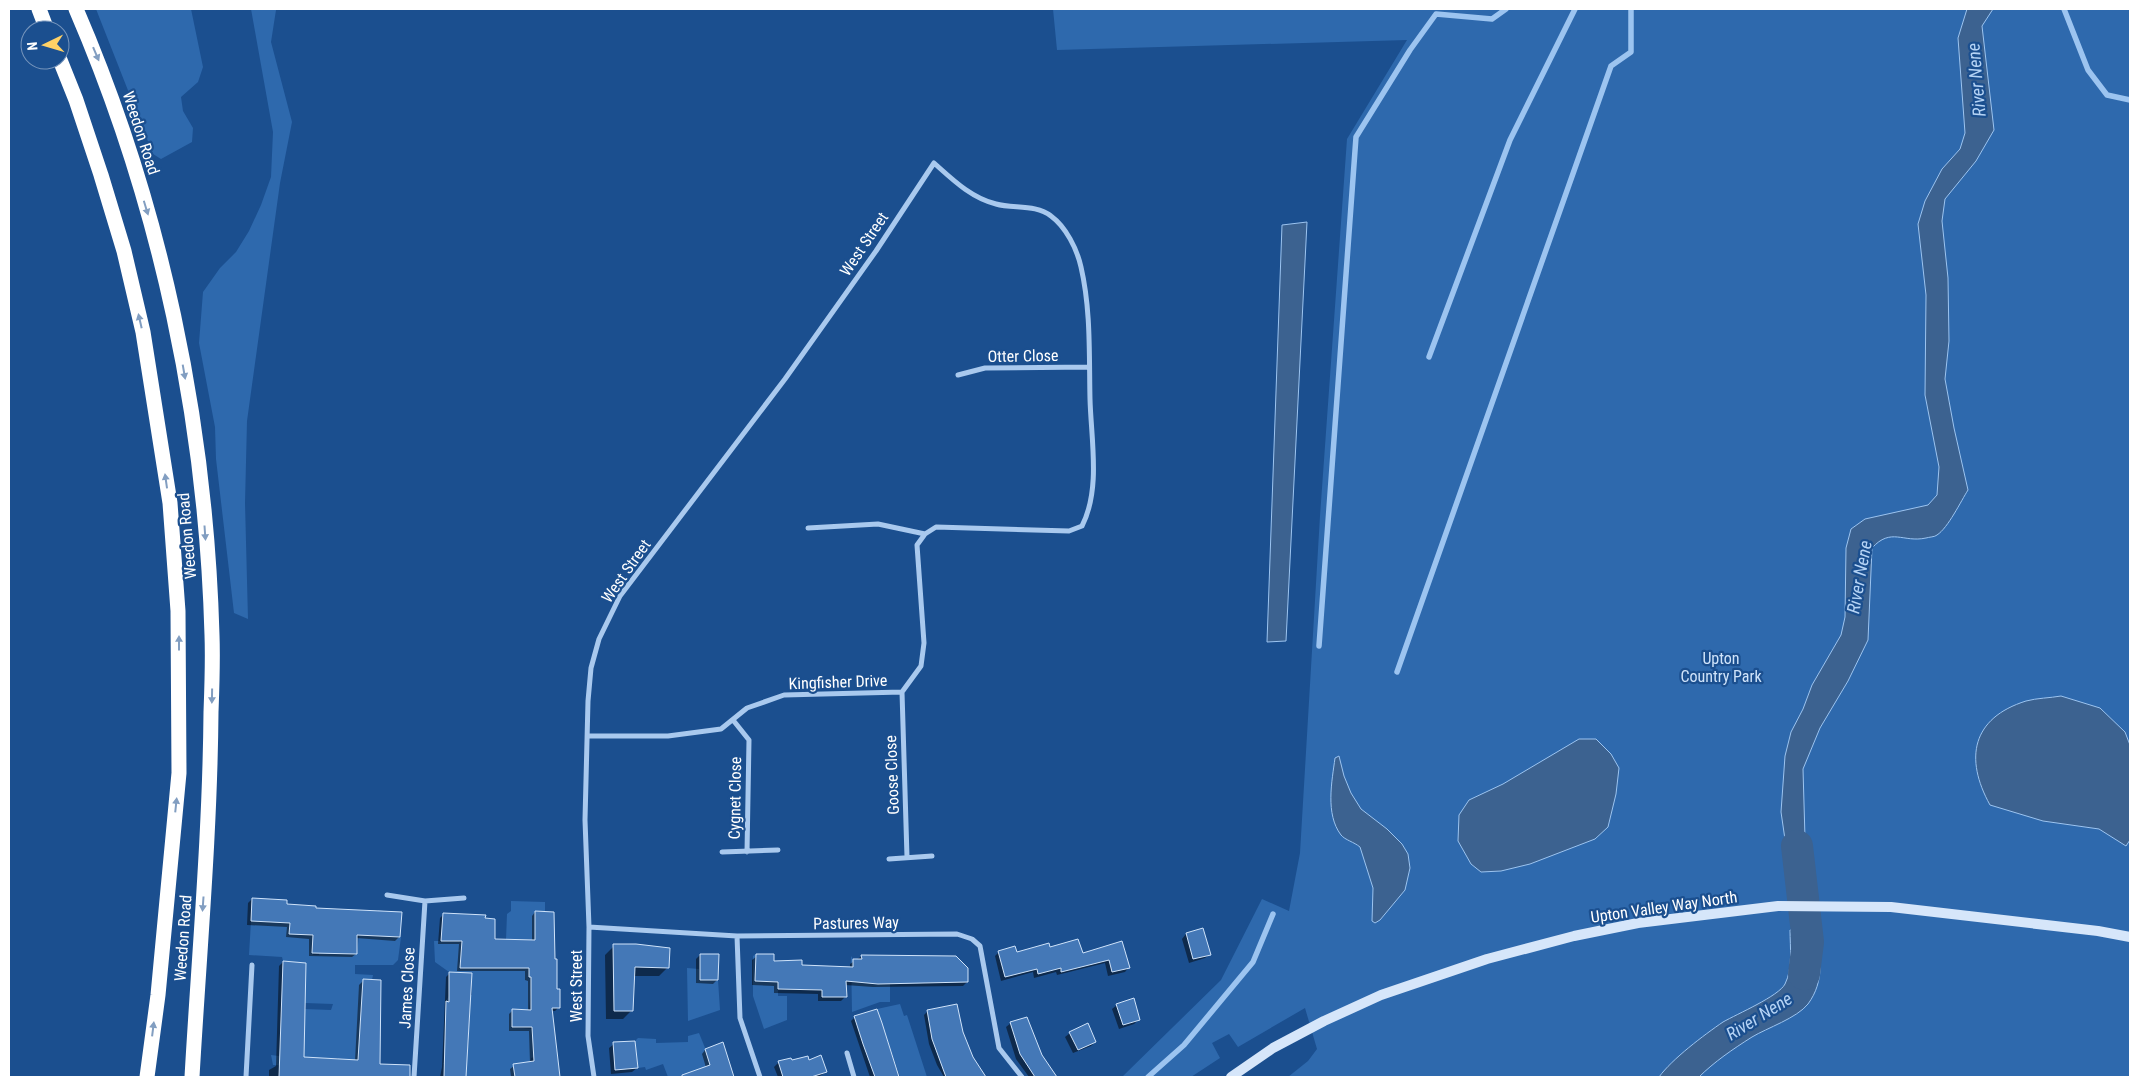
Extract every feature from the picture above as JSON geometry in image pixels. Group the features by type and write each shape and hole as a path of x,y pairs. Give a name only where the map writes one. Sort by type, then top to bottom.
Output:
{"highway":[{"name":"Weedon Road","path":"76,9 102,69 129,150 170,295 191,408 203,507 212,636 211,761 192,1077"},
{"name":"Weedon Road","path":"64,70 102,175 124,251 143,332 170,513 178,611 180,773 158,995 147,1077"}],"street":[{"name":"West Street","path":"594,1077 588,1036 589,927 585,820 588,701 591,668 599,639 620,596 785,379 876,251 934,163 976,197 996,205 1029,208 1050,215 1068,235 1081,265 1088,304 1089,368"},
{"name":"Otter Close","path":"958,375 985,368 1089,368"},
{"path":"808,528 878,524 925,534 936,527 1069,531 1082,526 1089,514 1093,477 1089,368"},
{"name":"Kingfisher Drive","path":"588,736 668,736 721,729 747,708 784,695 902,692 921,666 924,643 917,545 925,534"},
{"name":"Goose Close","path":"902,692 907,857"},
{"name":"Cygnet Close","path":"733,720 749,740 747,852"},
{"name":"Cygnet Close","path":"722,852 778,850"},
{"path":"889,859 932,856"},
{"path":"387,895 425,901 464,898"},
{"name":"James Close","path":"414,1077 425,901"},
{"name":"Upton Valley Way North","path":"1231,1077 1273,1048 1324,1021 1380,995 1487,959 1574,936 1638,923 1778,906 1891,907 2098,931 2130,937"},
{"name":"Pastures Way","path":"589,927 737,936 957,934 972,939 980,946 999,1048 1022,1077"},
{"path":"737,936 740,1018 760,1077"},
{"path":"246,1077 252,965"},
{"path":"847,1053 854,1077"}],"green space":[{"path":"96,9 191,9 203,67 198,82 181,97 183,111 193,128 192,142 161,159 153,154"},
{"path":"251,9 278,9 276,10 271,42 292,122 280,183 247,421 245,503 248,619 234,613 216,459 215,427 199,343 203,292 220,268 236,252 249,231 271,177 273,132"},
{"name":"Upton Country Park","path":"1053,9 2130,9 2130,1077 1288,1077 1308,1061 1317,1049 1305,1008 1238,1047 1229,1034 1212,1043 1220,1058 1191,1077 1122,1077 1221,980 1262,899 1289,911 1300,853 1320,516 1347,139 1407,40 1057,50"},
{"path":"511,901 545,902 545,912 535,911 535,940 509,939 528,954 529,977 543,977 531,991 529,1010 513,1018 512,1027 532,1029 534,1057 531,1058 531,1062 514,1064 515,1077 466,1077 466,1065 443,1064 445,1062 467,1059 469,1034 447,1033 446,1025 469,1025 470,1002 446,1001 450,994 472,995 472,973 449,972 435,962 434,941 459,941 462,943 461,962 505,965 507,914 511,911"},
{"path":"291,904 289,934 314,935 313,955 319,955 319,940 357,954 359,935 376,936 378,910 384,911 383,936 401,937 398,960 393,965 355,965 355,974 373,975 372,980 363,980 362,999 379,1004 381,1009 361,1008 360,1028 379,1032 381,1036 359,1035 359,1054 363,1059 363,1077 337,1077 338,1058 319,1058 318,1077 291,1077 292,1066 273,1065 271,1055 279,1056 280,1047 303,1048 304,1009 331,1010 333,1004 305,1003 306,963 283,961 282,957 249,955 251,921 286,923 287,906"},
{"path":"756,954 755,981 778,982 778,996 787,996 787,1020 764,1029 753,996 753,956"},
{"path":"851,956 853,959 890,971 890,1002 880,1002 852,1012"},
{"path":"687,968 699,969 700,980 718,980 720,1010 688,1021"},
{"path":"900,1004 904,1016 907,1015 927,1077 900,1077 877,1009"},
{"path":"699,1033 712,1065 683,1075 683,1077 668,1077 663,1064 646,1070 645,1067 638,1068 635,1041 638,1038 656,1039 656,1043 688,1042 688,1036"}],"water":[{"path":"1967,9 1993,9 1982,26 1994,130 1976,161 1945,199 1942,221 1948,278 1949,341 1945,379 1968,490 1950,521 1936,536 1918,539 1885,538 1872,548 1868,640 1848,681 1820,728 1803,769 1805,838 1812,890 1789,890 1788,860 1781,812 1785,756 1791,732 1803,709 1812,685 1841,635 1845,617 1846,548 1851,529 1865,519 1928,505 1937,495 1939,467 1925,395 1926,295 1918,224 1925,201 1942,169 1960,149 1965,133 1958,38"},
{"path":"1307,222 1286,641 1267,642 1282,225"},
{"path":"2061,696 2100,708 2125,732 2130,745 2130,840 2126,846 2099,829 2043,821 1990,805 1982,788 1977,771 1976,756 1978,742 1984,729 1994,718 2008,708 2030,700"},
{"path":"1579,739 1596,739 1611,754 1619,768 1616,794 1608,827 1595,839 1530,864 1501,871 1481,872 1471,864 1458,841 1459,815 1469,800 1503,784"},
{"path":"1339,756 1351,793 1361,809 1387,829 1402,844 1408,854 1410,868 1405,890 1380,920 1375,923 1372,921 1373,888 1360,847 1341,835 1333,817 1331,787 1335,758"},
{"path":"1815,929 1820,958 1819,977 1813,995 1803,1009 1745,1042 1717,1061 1699,1077 1659,1077 1680,1055 1715,1027 1781,989 1788,978 1790,930"}],"building":[{"path":"252,898 287,900 287,904 316,906 316,908 402,912 400,937 357,935 357,954 312,953 313,935 289,934 290,923 251,921"},
{"path":"535,911 554,912 555,959 557,959 557,989 560,989 560,1008 552,1008 560,1077 515,1077 513,1064 534,1061 532,1027 512,1027 512,1009 531,1010 531,977 529,977 529,968 460,968 462,941 441,941 443,913 486,915 485,918 495,919 495,939 535,940"},
{"path":"1203,928 1211,955 1193,959 1186,933"},
{"path":"1078,939 1083,953 1122,941 1130,968 1112,972 1109,960 1061,972 1061,968 1038,974 1037,969 1005,977 998,951 1015,946 1017,952 1049,943 1050,947"},
{"path":"613,944 636,944 670,948 669,968 635,967 633,1011 614,1011"},
{"path":"700,954 719,954 718,980 700,980"},
{"path":"756,954 774,954 774,961 802,960 802,965 853,967 853,959 862,959 861,955 956,956 968,968 968,982 878,984 846,981 847,997 822,997 822,990 778,989 778,982 755,981"},
{"path":"283,961 306,963 304,1057 358,1060 363,979 381,980 380,1064 410,1065 410,1077 279,1077"},
{"path":"449,972 472,973 466,1077 444,1077 446,1001 449,1002"},
{"path":"1134,998 1140,1020 1123,1025 1116,1004"},
{"path":"957,1004 963,1032 973,1057 986,1077 946,1077 932,1039 927,1010"},
{"path":"877,1009 899,1077 875,1077 863,1044 854,1016"},
{"path":"1027,1017 1042,1055 1057,1077 1035,1077 1020,1054 1010,1022"},
{"path":"1088,1023 1096,1042 1078,1050 1069,1032"},
{"path":"635,1041 638,1068 615,1070 613,1042"},
{"path":"723,1042 734,1077 682,1077 682,1075 710,1065 705,1049"},
{"path":"821,1055 827,1072 811,1077 783,1077 778,1061 808,1056 809,1060"}],"waterway":[{"path":"1319,646 1356,137 1410,50 1436,14 1492,19 1506,9"},
{"path":"1429,357 1510,140 1575,9"},
{"path":"1397,672 1611,66 1631,52 1631,9"},
{"path":"2064,9 2088,70 2107,95 2130,100"},
{"name":"River Nene","path":"1797,846 1808,942 1804,974"},
{"path":"1148,1077 1184,1045 1253,962 1273,914"}]}
